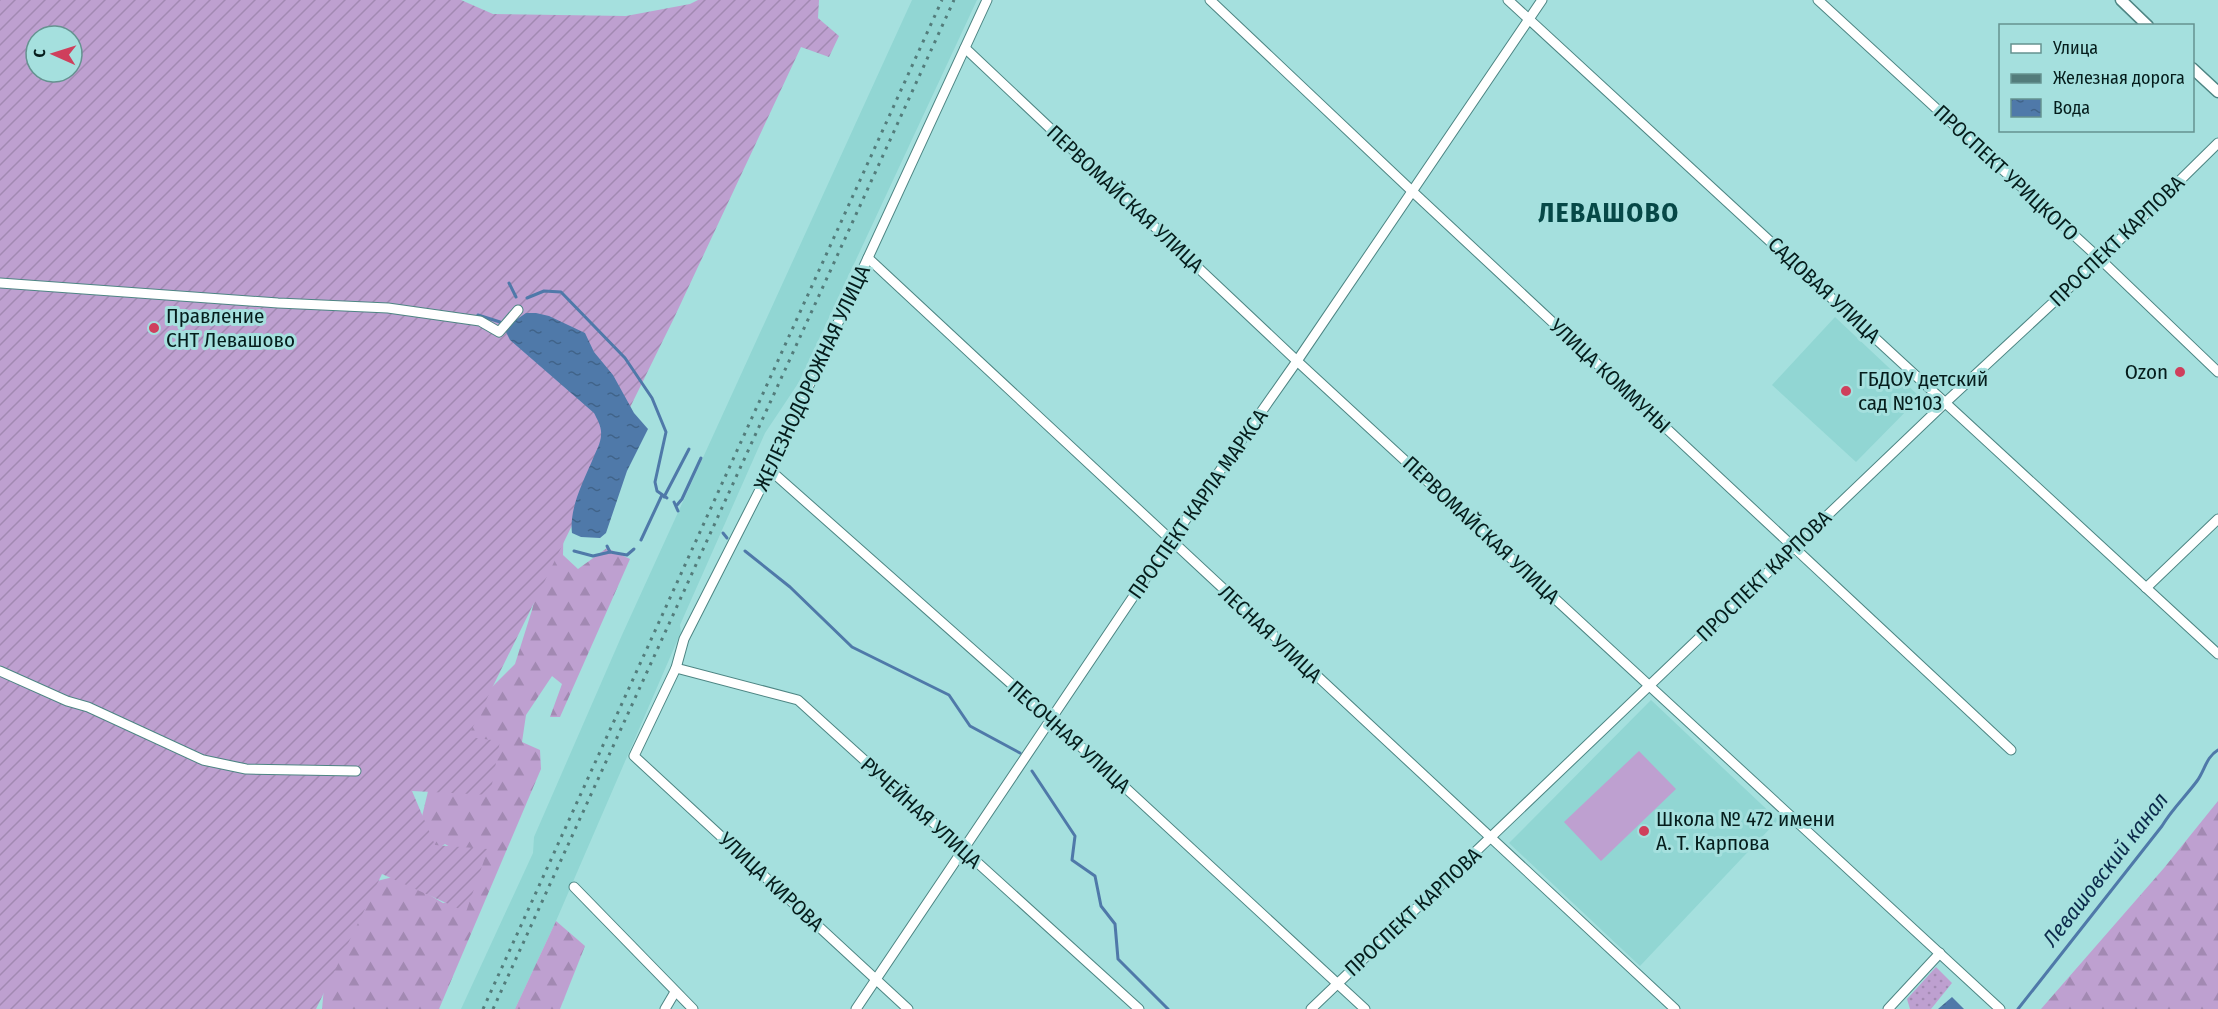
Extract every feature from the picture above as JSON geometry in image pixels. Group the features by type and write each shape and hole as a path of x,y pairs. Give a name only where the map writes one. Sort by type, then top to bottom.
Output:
{"street":[{"name":"ЖЕЛЕЗНОДОРОЖНАЯ УЛИЦА","path":"634,756 676,668 684,639 770,470 987,0"},
{"name":"УЛИЦА КОММУНЫ","path":"1210,0 2011,750"},
{"name":"САДОВАЯ УЛИЦА","path":"1508,0 2218,654"},
{"name":"ПРОСПЕКТ КАРЛА МАРКСА","path":"856,1009 1170,542 1297,362 1542,0"},
{"name":"ПРОСПЕКТ УРИЦКОГО","path":"1818,0 2100,259 2218,372"},
{"path":"2121,0 2146,24"},
{"name":"ПЕРВОМАЙСКАЯ УЛИЦА","path":"965,48 1297,362 2000,1009"},
{"path":"2194,69 2218,92"},
{"name":"ПРОСПЕКТ КАРПОВА","path":"1311,1009 1946,402 2100,259 2218,143"},
{"name":"ЛЕСНАЯ УЛИЦА","path":"868,258 1170,542 1675,1009"},
{"path":"0,283 278,303 388,308 480,321 499,332 518,310"},
{"name":"ПЕСОЧНАЯ УЛИЦА","path":"770,470 1052,720 1365,1009"},
{"path":"2146,588 2218,519"},
{"name":"РУЧЕЙНАЯ УЛИЦА","path":"676,668 798,700 1139,1009"},
{"path":"0,671 67,701 88,707 203,760 246,769 356,771"},
{"name":"УЛИЦА КИРОВА","path":"634,756 908,1009"},
{"path":"574,887 693,1009"},
{"path":"1888,1009 1940,953"},
{"path":"665,1009 675,992"}],"shaded area":[{"path":"912,0 977,0 799,382 765,433 680,625 681,632 556,921 515,1009 461,1009 533,853 534,837 622,635"},
{"name":"ГБДОУ детский сад №103","path":"1835,317 1920,397 1856,462 1772,385"},
{"name":"Школа № 472 имени А. Т. Карпова","path":"1651,700 1778,820 1640,966 1509,843"}],"green space":[{"path":"0,0 461,0 493,14 626,16 690,4 698,0 819,0 818,18 839,36 829,57 801,47 674,318 468,737 500,741 490,795 412,791 435,845 488,849 466,912 382,874 316,1009 0,1009"},
{"path":"564,507 563,555 578,569 607,548 630,559 560,717 550,717 562,684 552,676 526,715 522,742 540,750 541,769 439,1009 322,1009 326,966 377,881 397,876 443,903 459,900 473,861 445,844 431,853 414,850 429,787 448,760 482,697 515,664 532,610 543,564"},
{"path":"1639,751 1676,789 1601,861 1564,822"},
{"path":"2218,801 2218,1009 2041,1009 2164,868"},
{"path":"556,921 585,946 560,1009 515,1009"},
{"path":"1936,967 1952,983 1931,1009 1910,1009 1907,999"}],"water":[{"path":"526,313 549,316 585,333 594,352 613,375 634,413 648,429 627,471 606,533 600,538 581,537 572,533 572,524 577,496 600,441 600,426 594,413 510,340 506,332 507,326"},
{"path":"1952,997 1964,1009 1938,1009"}],"waterway":[{"path":"509,283 516,297"},
{"path":"527,298 544,291 561,292 625,358 652,398 666,432 655,482 657,491 667,498"},
{"path":"478,315 500,322"},
{"path":"664,497 689,449"},
{"path":"677,505 701,458"},
{"path":"641,540 662,495"},
{"path":"674,502 678,511"},
{"path":"723,533 727,538"},
{"path":"607,546 610,552 627,555 634,549"},
{"path":"574,551 593,556 610,552"},
{"path":"745,551 790,587 852,647 949,695 970,726 1020,753"},
{"name":"Левашовский канал","path":"2018,1009 2193,787 2208,760 2218,750"},
{"path":"1032,771 1075,836 1072,860 1095,876 1101,906 1115,924 1118,959 1168,1009"}],"railway":[{"path":"483,1009 942,0"},
{"path":"493,1009 954,0"}],"place":[{"name":"Правление СНТ Левашово","path":"154,328"},
{"name":"Ozon","path":"2180,372"},
{"name":"ГБДОУ детский сад №103","path":"1846,391"},
{"name":"Школа № 472 имени А. Т. Карпова","path":"1644,831"}],"district":[{"name":"ЛЕВАШОВО","path":"1609,213"}]}
